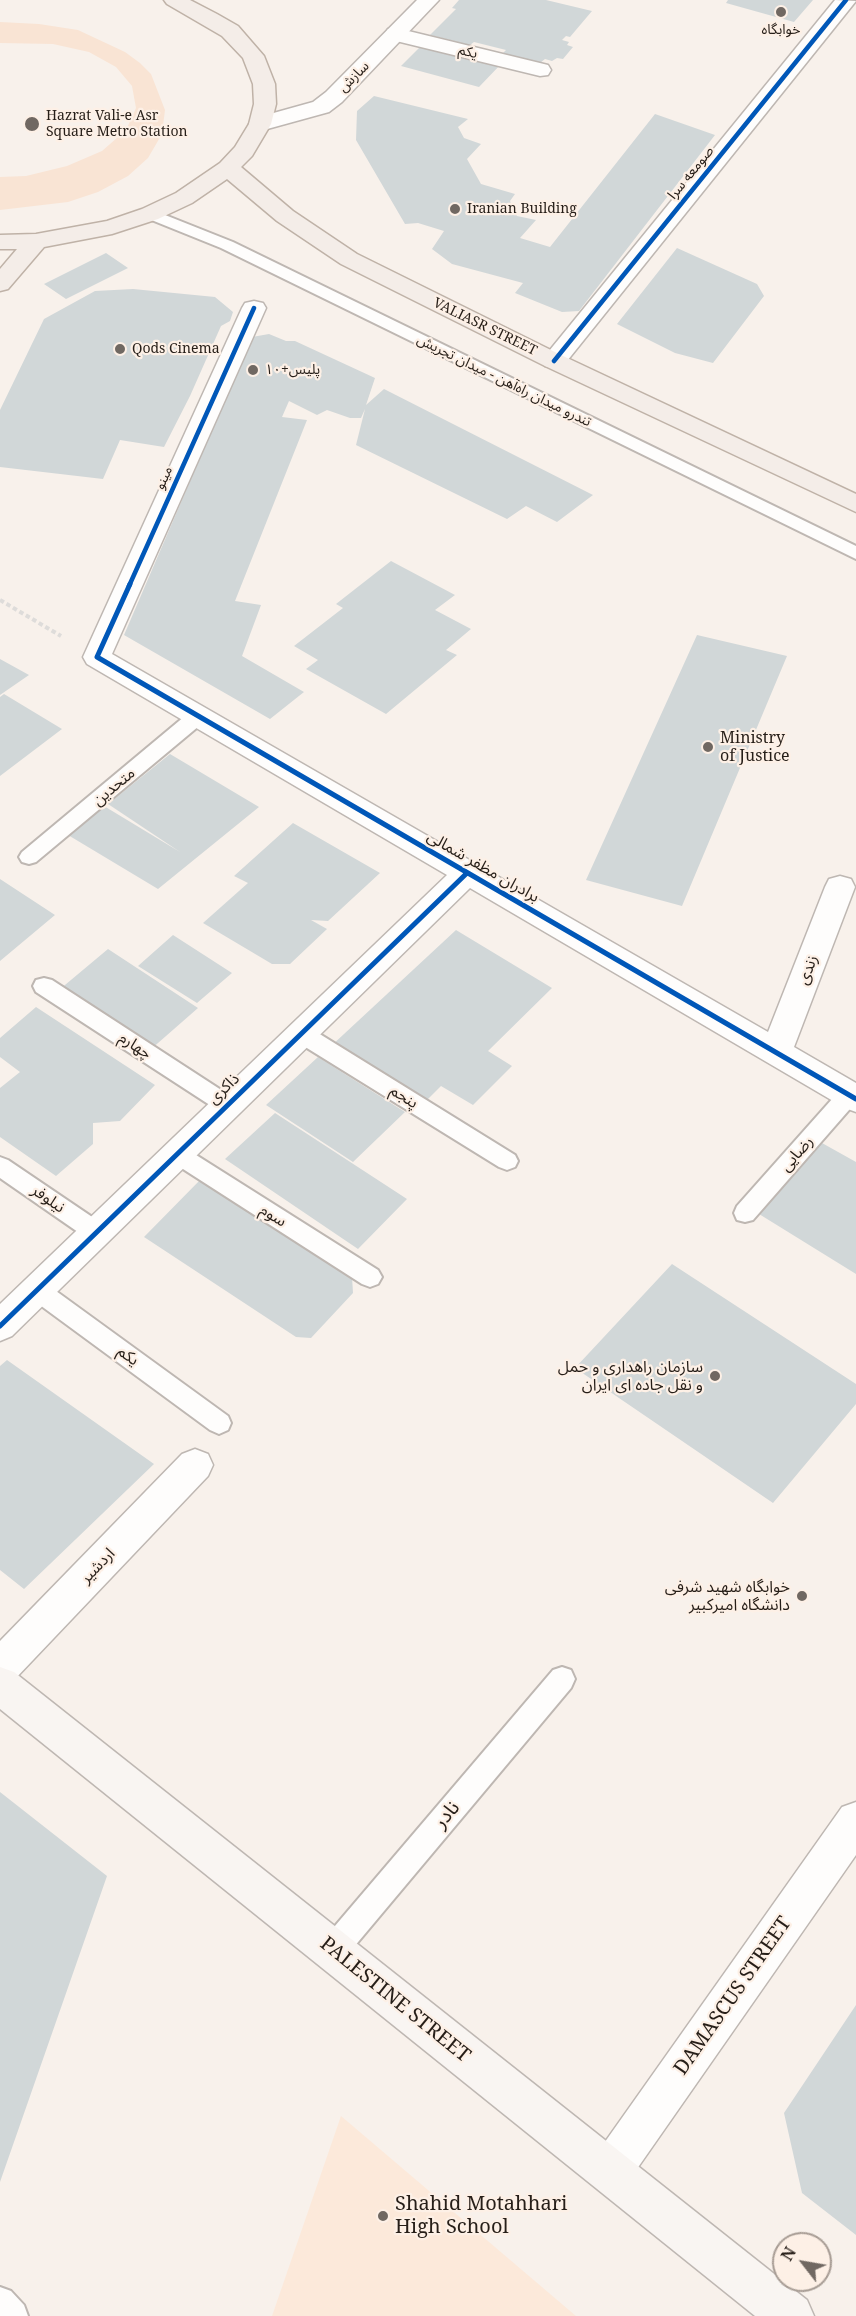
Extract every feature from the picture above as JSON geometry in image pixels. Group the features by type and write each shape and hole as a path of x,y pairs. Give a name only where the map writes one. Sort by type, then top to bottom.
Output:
{"main road":[{"path":"174,0 230,31"},
{"path":"0,242 36,241 112,227 150,214 184,198 228,168 244,151 260,124 265,104 264,84 253,56 206,0"},
{"name":"VALIASR STREET","path":"228,168 285,216 349,259 554,361 856,504"},
{"path":"0,284 36,241"},
{"name":"PALESTINE STREET","path":"0,1684 791,2316"}],"street":[{"name":"سازش","path":"260,124 321,107 334,97 429,0"},
{"name":"صومعه سرا","path":"554,361 846,0"},
{"name":"یکم","path":"396,34 540,70"},
{"name":"مینو","path":"97,657 254,308"},
{"name":"برادران مظفر شمالی","path":"97,657 853,1097"},
{"name":"ذاکری","path":"0,1326 467,873"},
{"name":"زندی","path":"776,1052 840,887"},
{"name":"اردشیر","path":"0,1667 195,1465"},
{"name":"DAMASCUS STREET","path":"610,2171 856,1821"}],"lane":[{"name":"تندرو میدان راه‌آهن - میدان تجریش","path":"150,214 227,245 856,553"},
{"name":"متحدین","path":"29,857 198,716"},
{"name":"چهارم","path":"44,986 227,1105"},
{"name":"پنجم","path":"302,1034 507,1161"},
{"name":"رضایی","path":"746,1213 853,1097"},
{"name":"سوم","path":"177,1155 370,1277"},
{"name":"نیلوفر","path":"0,1166 96,1232"},
{"name":"یکم","path":"37,1290 219,1423"},
{"name":"نادر","path":"333,1950 562,1679"},
{"path":"0,2302 14,2316"}],"path":[{"path":"0,600 97,657"}],"shaded area":[{"path":"0,22 39,24 78,30 125,52 140,63 151,74 165,110 162,134 148,158 128,176 98,192 68,202 0,210 0,177 26,176 67,166 102,151 126,130 136,108 132,86 116,67 89,52 53,44 0,43"},
{"name":"Shahid Motahhari High School","path":"341,2116 576,2316 272,2316"}],"building":[{"path":"459,0 546,0 592,11 570,37 566,36 562,40 569,42 567,45 573,47 563,59 557,58 552,61 545,59 540,63 503,53 506,50 474,42 470,45 430,35 456,9 452,8"},
{"name":"خوابگاه","path":"728,0 813,0 794,22 726,3"},
{"path":"424,43 502,63 479,87 401,66"},
{"name":"Iranian Building","path":"374,96 468,119 458,127 464,138 481,144 467,159 481,184 515,194 510,201 517,216 536,220 520,238 550,247 655,114 715,135 579,311 562,312 515,293 523,283 452,264 432,249 444,231 418,223 405,224 356,140 357,111"},
{"path":"677,248 757,284 764,296 713,363 675,353 617,324"},
{"path":"106,253 128,268 66,299 44,284"},
{"path":"133,289 215,297 233,312 230,321 221,326 164,447 120,440 103,479 0,467 0,410 44,319 95,291"},
{"path":"269,334 286,341 295,341 375,378 366,405 384,389 593,495 557,522 526,506 507,519 356,445 365,409 361,418 350,418 327,410 317,415 289,401 282,417 307,420 235,601 261,605 242,656 304,692 270,719 124,635 252,337"},
{"path":"391,561 455,595 435,610 471,629 446,650 457,655 386,714 306,669 318,660 294,646 343,608 336,604"},
{"path":"697,635 787,656 682,906 586,880"},
{"path":"0,659 29,675 0,695"},
{"path":"4,694 62,729 0,776 0,697"},
{"path":"170,754 259,807 158,889 68,835 104,806 180,852 108,804"},
{"path":"293,823 380,873 328,921 311,920 327,929 290,964 272,964 203,923 248,883 234,876"},
{"path":"0,879 55,915 0,961"},
{"path":"456,930 552,988 488,1051 512,1066 473,1105 441,1086 422,1105 330,1047"},
{"path":"173,935 232,973 197,1003 138,966"},
{"path":"108,949 198,1008 150,1050 59,990"},
{"path":"36,1007 155,1085 120,1121 93,1123 93,1144 56,1176 0,1137 0,1088 20,1072 0,1057 0,1038"},
{"path":"318,1057 405,1112 353,1162 266,1105"},
{"path":"275,1113 407,1199 358,1249 225,1159"},
{"path":"822,1143 856,1162 856,1274 759,1214"},
{"path":"201,1179 352,1277 353,1293 311,1338 296,1337 144,1237"},
{"name":"سازمان راهداری و حمل و نقل جاده ای ایران","path":"672,1264 856,1384 856,1404 773,1503 575,1368"},
{"path":"7,1360 154,1464 24,1589 0,1570 0,1366"},
{"path":"0,1792 107,1876 0,2182"},
{"path":"856,2005 856,2235 802,2193 784,2113"}],"cycle path":[{"path":"554,361 846,0"},
{"path":"254,308 97,657 856,1099"},
{"path":"0,1326 467,873"}],"place":[{"name":"خوابگاه","path":"781,12"},
{"name":"Hazrat Vali-e Asr Square Metro Station","path":"32,124"},
{"name":"Iranian Building","path":"455,209"},
{"name":"Qods Cinema","path":"120,349"},
{"name":"پلیس+۱۰","path":"253,370"},
{"name":"Ministry of Justice","path":"708,747"},
{"name":"سازمان راهداری و حمل و نقل جاده ای ایران","path":"715,1376"},
{"name":"خوابگاه شهید شرفی دانشگاه امیرکبیر","path":"802,1596"},
{"name":"Shahid Motahhari High School","path":"383,2216"}]}
